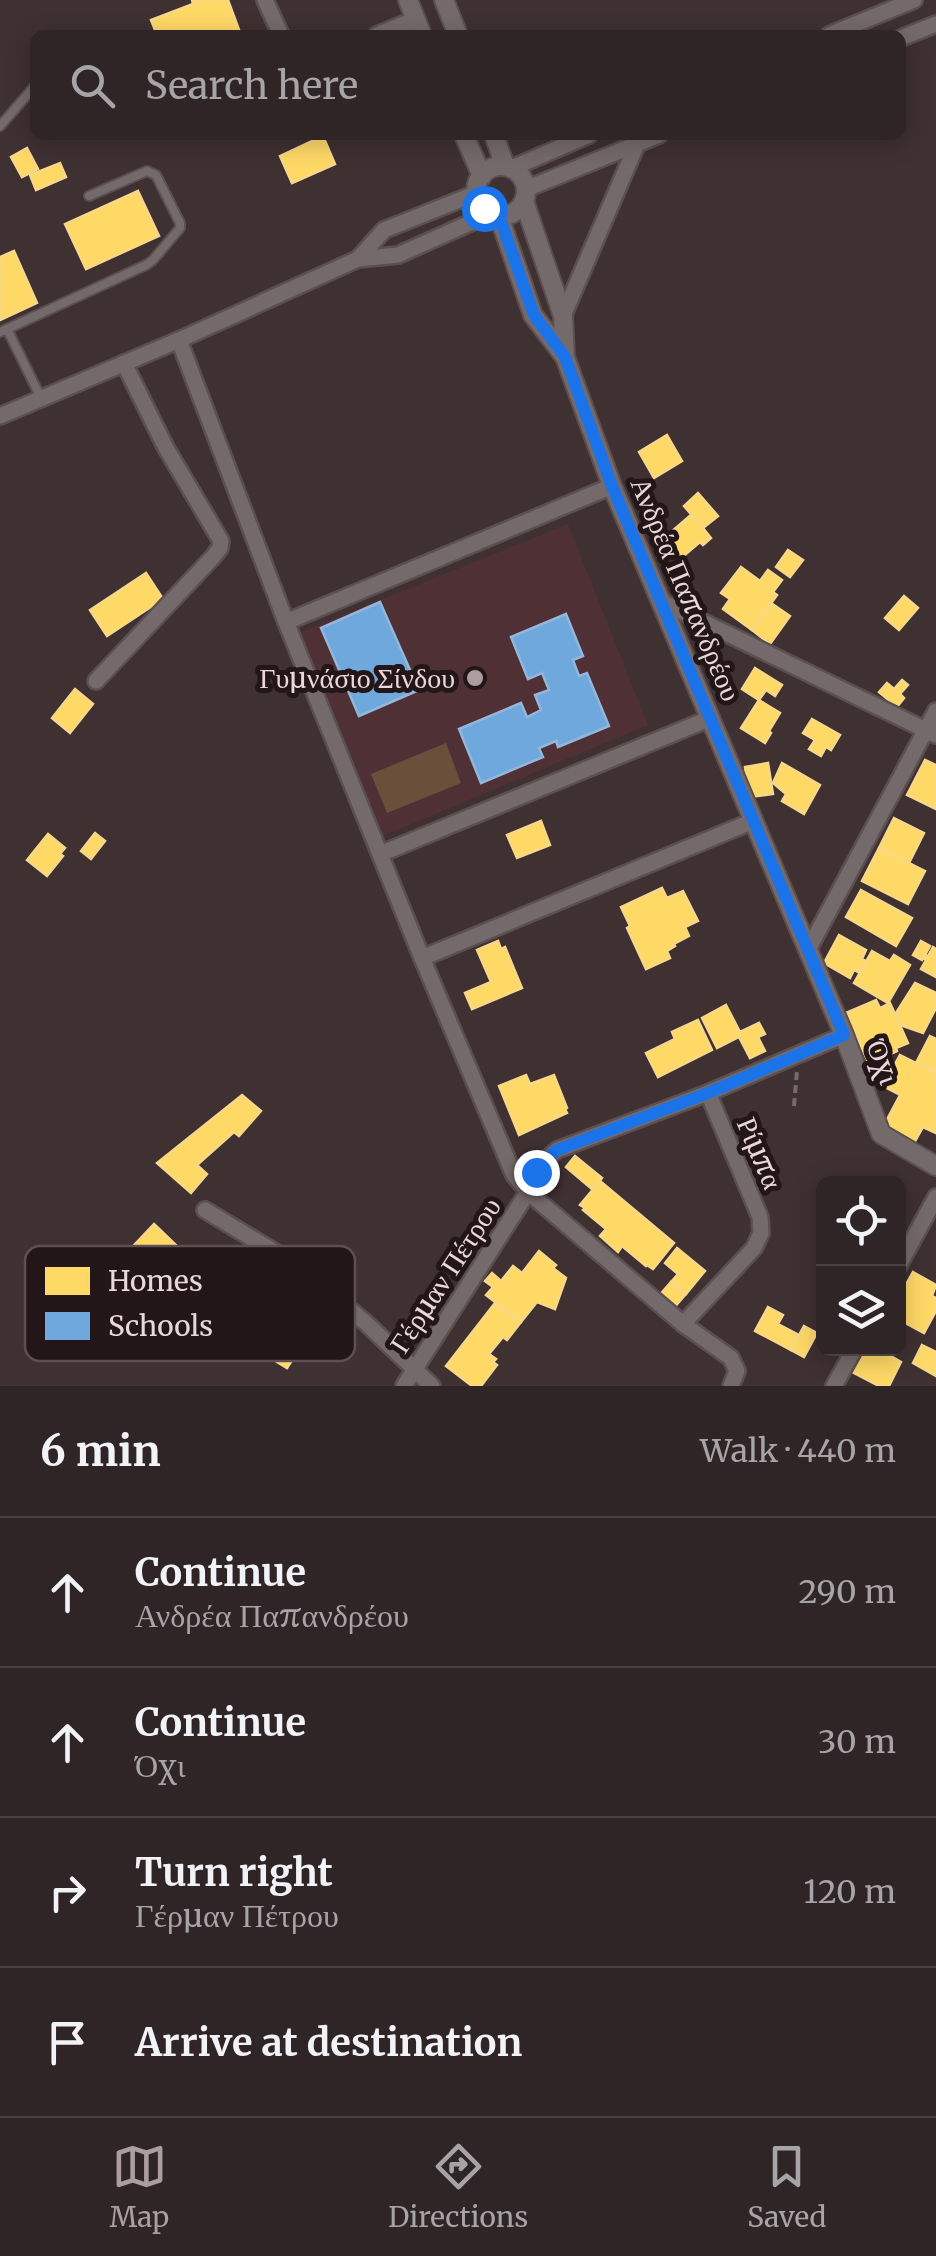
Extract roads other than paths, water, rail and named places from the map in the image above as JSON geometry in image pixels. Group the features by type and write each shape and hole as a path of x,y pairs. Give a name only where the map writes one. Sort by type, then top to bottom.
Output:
{"street":[{"path":"265,0 280,30"},
{"path":"408,0 419,27"},
{"path":"444,0 456,30"},
{"path":"841,30 914,0"},
{"path":"906,36 936,24"},
{"path":"466,140 479,185 479,201 494,215"},
{"path":"496,140 508,167 522,176 525,195"},
{"path":"358,259 384,230 479,185 488,170 508,167 576,140"},
{"path":"0,416 358,259 398,255 494,215 514,213 525,195 647,140"},
{"path":"562,316 637,144"},
{"name":"Ανδρέα Παπανδρέου","path":"525,195 562,316 565,357 612,486 808,950"},
{"name":"Ανδρέα Παπανδρέου","path":"494,215 534,315 565,357"},
{"path":"179,340 286,622 514,1175 528,1192 730,1358 734,1378"},
{"path":"96,680 220,548 220,541 166,448 124,363"},
{"path":"286,622 612,486"},
{"path":"662,602 931,732"},
{"path":"808,950 931,732 936,711"},
{"path":"380,854 710,718"},
{"path":"422,958 754,820"},
{"name":"Όχι","path":"808,950 881,1134 936,1166"},
{"name":"Γέρμαν Πέτρου","path":"404,1386 528,1192 536,1172 557,1150 708,1093 844,1035"},
{"name":"Ρίμπα","path":"684,1324 754,1248 761,1233 760,1218 708,1093"},
{"path":"899,1266 936,1197"},
{"path":"206,1210 264,1246"},
{"path":"355,1313 432,1386"},
{"path":"834,1386 851,1356"}],"lane":[{"path":"0,126 30,92"},
{"path":"42,400 4,330 146,265 180,228 153,172 89,196"}],"place":[{"name":"Γυμνάσιο Σίνδου","path":"475,678"}]}
